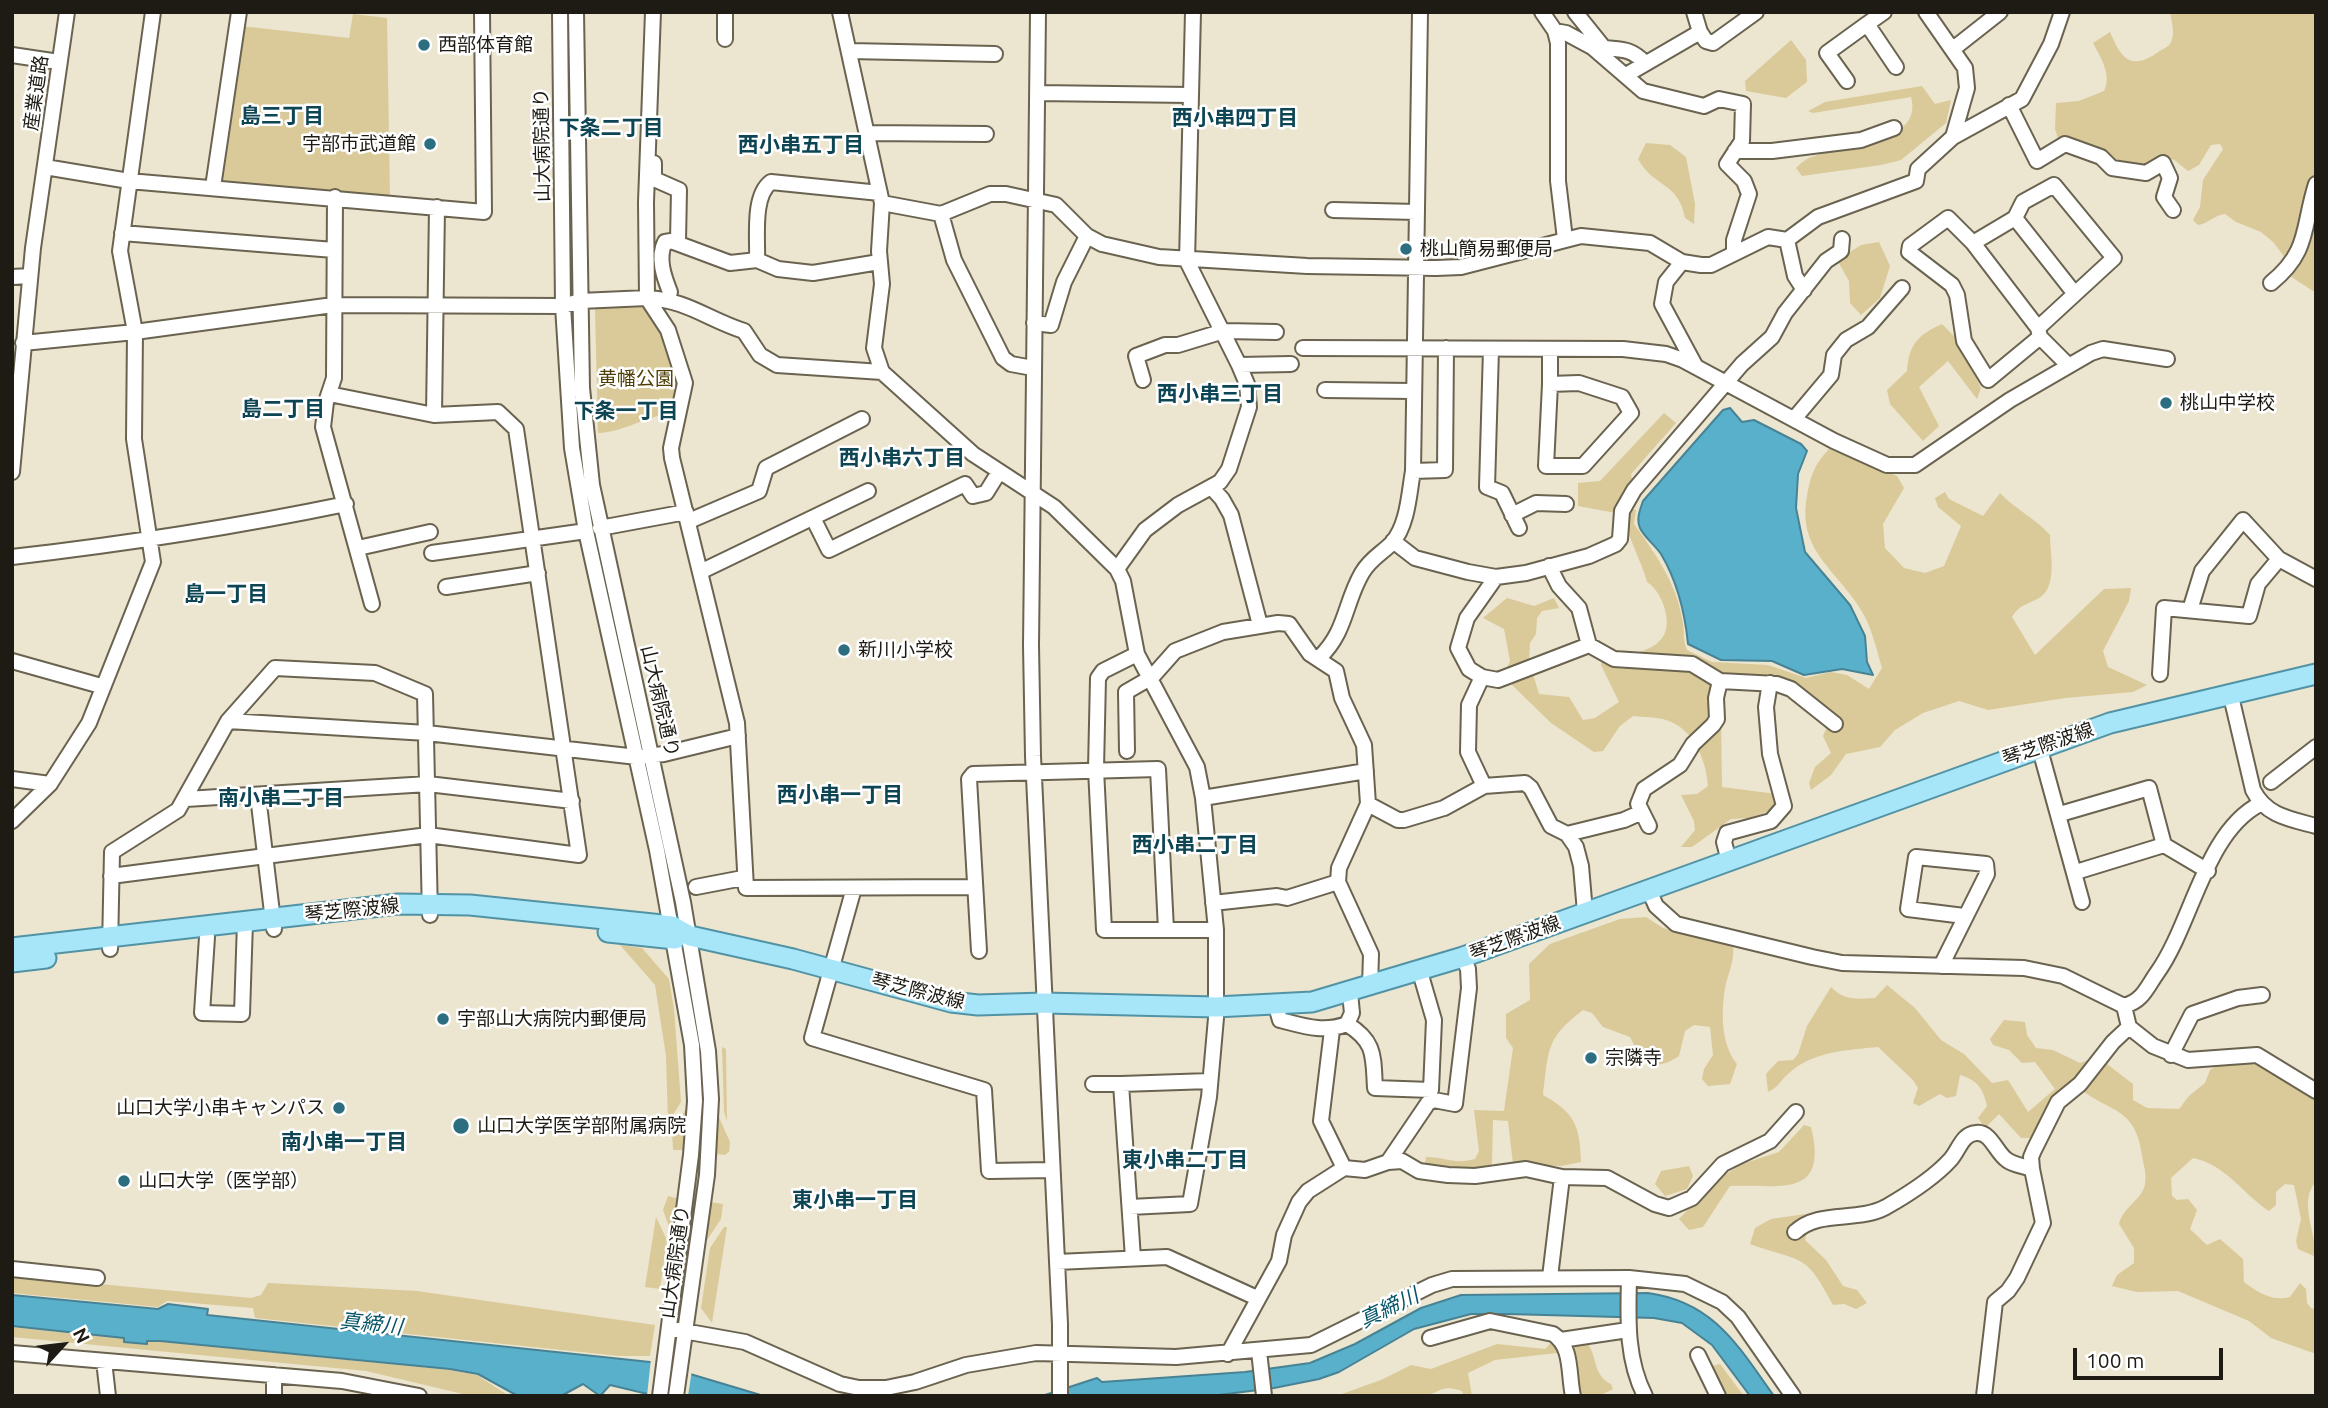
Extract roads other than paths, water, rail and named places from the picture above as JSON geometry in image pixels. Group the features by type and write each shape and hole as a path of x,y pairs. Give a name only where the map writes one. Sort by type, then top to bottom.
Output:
{"main road":[{"name":"琴芝際波線","path":"12,962 110,944 273,924 430,909 679,934 832,969 951,1002 978,1005 1044,1003 1216,1007 1311,1003 1463,957 2039,746 2110,723 2230,692 2316,674"},
{"name":"琴芝際波線","path":"12,948 207,937 245,928"}],"street":[{"name":"産業道路","path":"12,472 30,276 67,12"},
{"path":"12,821 50,784 89,723 101,686 150,571 153,555 134,439 135,332 120,251 153,12"},
{"path":"213,187 239,12"},
{"path":"46,167 130,181 484,212 482,12"},
{"name":"山大病院通り","path":"560,12 563,306 572,448 653,755 679,934"},
{"name":"山大病院通り","path":"576,12 580,301 593,529 637,757 679,934 706,1025 711,1100 707,1175 677,1330 666,1354 660,1396"},
{"path":"653,12 648,148 647,298 668,330 685,383 671,448 738,736 744,842 743,878 746,888 974,887"},
{"path":"725,12 725,39"},
{"path":"840,12 881,198 881,284 874,348 882,372 973,454 1054,507 1117,569 1124,582 1137,654 1152,677 1197,767 1203,798 1216,930 1216,1007 1210,1081 1189,1204 1130,1207"},
{"path":"1038,12 1031,645 1034,771 1057,1262 1060,1396"},
{"path":"1117,569 1145,530 1178,505 1212,488 1229,469 1249,407 1247,384 1239,365 1187,261 1193,12"},
{"path":"1319,659 1341,631 1355,587 1368,562 1393,541 1406,511 1413,471 1420,12"},
{"path":"1542,12 1555,31 1558,43 1558,181 1565,239"},
{"path":"1575,12 1604,48 1622,47 1634,52 1644,62"},
{"path":"1694,12 1700,33 1706,41 1713,43 1756,12"},
{"path":"1847,81 1827,53 1884,12"},
{"path":"1926,12 1965,68 1966,88 1953,137"},
{"path":"1954,49 2000,12"},
{"path":"757,260 761,198 764,187 771,182 881,198 940,214 990,194 1035,199 1056,205 1087,236 1102,244 1187,261 1461,267 1565,239 1597,236 1650,243 1682,262 1711,265 1768,237 1787,240 1818,217 1916,181 1918,169 1953,137 2022,99 2029,89 2062,12"},
{"path":"1867,24 1896,67"},
{"path":"1555,31 1566,33 1592,47 1643,91 1704,106 1719,99 1741,101 1744,109 1742,141 1728,168 1744,181 1749,194 1734,240 1734,253"},
{"path":"1626,75 1644,62 1700,33"},
{"path":"849,51 995,54"},
{"path":"12,55 60,62"},
{"path":"1037,93 1190,95"},
{"path":"2009,105 2037,161 2066,144 2101,157 2112,168 2146,173 2162,163 2170,178 2164,197 2172,210"},
{"path":"1735,151 1772,151 1861,140 1894,128"},
{"path":"868,133 986,134"},
{"path":"648,148 655,152 654,179 679,191 678,242"},
{"path":"2271,283 2290,267 2298,254 2316,184"},
{"path":"1973,243 2015,218 2023,202 2054,185 2114,258 2075,294 2039,333 1988,380 1964,341 1957,295 1952,285 1909,252 1910,246 1948,218 1973,243 2039,333 2067,364"},
{"path":"335,197 334,378 323,427 372,604"},
{"path":"434,415 437,207"},
{"path":"1333,210 1418,212"},
{"path":"940,214 954,260 1003,358 1012,364 1033,368"},
{"path":"2015,218 2075,294"},
{"path":"121,233 334,250"},
{"path":"1034,324 1051,325 1054,322 1060,291 1087,236"},
{"path":"1393,541 1415,558 1496,577 1589,556 1616,544 1620,538 1622,510 1634,490 1726,383 1772,337 1826,261 1841,251 1842,239"},
{"path":"1787,240 1795,275 1804,290"},
{"path":"670,292 662,270 664,242 678,242 712,258 730,263 757,260 778,269 813,273 879,262"},
{"path":"1682,262 1666,282 1662,304 1696,367"},
{"path":"12,277 30,276"},
{"path":"1794,419 1831,375 1834,355 1846,341 1860,335 1875,321 1902,288"},
{"path":"23,343 135,332 333,305 563,306 580,301 647,298 684,303 721,324 744,331 760,355 777,365 882,372"},
{"path":"1143,380 1136,356 1165,345 1178,345 1221,332 1276,332"},
{"path":"1303,348 1446,348 1666,354 1887,465 1914,465 2067,364 2103,349 2166,359"},
{"path":"1413,471 1445,470 1446,348"},
{"path":"1492,349 1487,486 1502,493 1515,522 1536,503 1566,504"},
{"path":"1550,350 1546,466 1583,466 1631,413 1622,397 1578,383 1550,384"},
{"path":"1239,365 1291,364"},
{"path":"1325,390 1413,391"},
{"path":"111,876 428,835 579,855 516,429 498,412 434,415 330,394"},
{"path":"432,554 688,517 759,491 766,468 862,419"},
{"path":"813,518 829,550 965,484 973,496 986,493 999,472"},
{"path":"1212,488 1231,515 1260,625"},
{"path":"700,572 868,491"},
{"path":"12,557 151,541 276,520 346,504"},
{"path":"2190,610 2202,571 2243,520 2279,559 2316,579"},
{"path":"358,548 430,532"},
{"path":"2161,674 2164,608 2249,616 2258,584 2279,559"},
{"path":"1549,566 1559,586 1579,608 1589,645 1614,659 1698,666 1720,681 1770,683 1791,689 1835,724"},
{"path":"446,587 538,573"},
{"path":"1496,577 1467,618 1458,648 1464,663 1482,677 1498,680 1589,645"},
{"path":"1127,751 1126,692 1152,677 1175,651 1223,632 1260,625 1289,624 1311,654 1336,671 1342,698 1364,745 1367,804 1339,868 1338,882 1371,954 1370,987"},
{"path":"1137,654 1103,671 1098,678 1096,769 1104,930 1216,930"},
{"path":"12,661 101,686"},
{"path":"110,944 112,852 178,810 228,720 275,668 374,673 425,694 430,909"},
{"path":"1482,677 1469,705 1468,752 1484,786"},
{"path":"1649,826 1638,804 1644,789 1680,765 1693,744 1717,719 1716,698 1720,681"},
{"path":"1730,860 1724,842 1727,834 1771,821 1784,806 1770,754 1766,707 1770,683"},
{"path":"2230,692 2253,790 2260,804 2278,815 2316,826"},
{"path":"228,720 427,733 637,757 738,736"},
{"path":"2039,746 2076,872 2082,902"},
{"path":"2272,782 2316,747"},
{"path":"979,951 969,779 973,774 1158,769 1166,930"},
{"path":"1203,798 1366,771"},
{"path":"12,779 50,784"},
{"path":"1367,804 1391,818 1404,820 1444,808 1484,786 1525,783 1531,788 1551,826 1567,834 1576,847 1581,866 1585,912"},
{"path":"186,799 428,784 572,801"},
{"path":"2060,814 2149,788 2164,845 2208,871"},
{"path":"258,796 273,924"},
{"path":"2124,1006 2144,995 2170,956 2227,832 2244,814 2260,804"},
{"path":"1567,834 1624,820 1642,812"},
{"path":"2076,872 2164,845"},
{"path":"1941,965 1987,874 1986,864 1916,857 1908,909 1964,916"},
{"path":"696,887 743,878"},
{"path":"1213,903 1276,896 1287,898 1338,882"},
{"path":"854,888 812,1038 984,1090 989,1171 1052,1170"},
{"path":"1648,888 1656,906 1676,924 1842,963 2024,968 2048,972 2077,982 2124,1006 2129,1027 2171,1055 2188,1060 2257,1055 2316,1091"},
{"path":"207,937 202,1013 242,1014 245,928"},
{"path":"1388,1162 1429,1103 1434,1100 1455,1104 1469,988 1468,970 1463,957"},
{"path":"1347,1024 1365,1036 1371,1046 1375,1088 1431,1090 1434,1020 1420,972"},
{"path":"1276,1006 1280,1020 1320,1030 1332,1030 1347,1024 1352,1013 1350,993"},
{"path":"2171,1055 2192,1014 2238,998 2262,995"},
{"path":"1984,1396 1995,1302 2008,1292 2017,1278 2043,1223 2031,1157 2058,1102 2080,1084 2113,1042 2129,1027"},
{"path":"1332,1030 1321,1121 1344,1168"},
{"path":"1093,1084 1210,1081"},
{"path":"1121,1084 1133,1258"},
{"path":"1228,1354 1279,1261 1283,1235 1299,1202 1308,1191 1344,1168 1366,1170 1388,1162 1402,1161 1419,1171 1448,1175 1475,1176 1526,1170 1562,1177 1607,1178 1655,1204 1669,1208 1692,1199 1723,1164 1770,1141 1796,1112"},
{"path":"1794,1232 1811,1219 1850,1217 1884,1208 1949,1162 1965,1138 1972,1133 1979,1132 1986,1136 2007,1160 2032,1169"},
{"path":"1550,1277 1562,1177"},
{"path":"1057,1262 1167,1257 1257,1298"},
{"path":"12,1269 97,1278"},
{"path":"677,1330 745,1342 785,1357 822,1377 859,1388 900,1387 989,1359 1058,1351 1176,1357 1259,1355 1311,1345 1432,1285 1452,1279 1550,1277 1685,1284 1722,1302 1738,1317 1793,1396"},
{"path":"1629,1282 1628,1329 1635,1367 1645,1396"},
{"path":"1430,1338 1500,1321 1553,1334 1567,1350 1573,1396"},
{"path":"1561,1340 1628,1329"},
{"name":"山大病院通り","path":"676,1396 681,1359 677,1330"},
{"path":"12,1353 274,1375 419,1396"},
{"path":"1259,1355 1264,1395"},
{"path":"1698,1355 1718,1396"},
{"path":"104,1360 108,1396"},
{"path":"274,1375 274,1396"}],"water":[{"path":"1730,408 1742,422 1754,420 1801,444 1807,451 1798,474 1796,508 1805,552 1850,605 1865,636 1867,662 1873,675 1842,669 1804,675 1772,661 1721,660 1688,644 1676,586 1661,554 1640,528 1639,514 1643,501 1723,410"},
{"path":"1648,1293 1671,1298 1707,1316 1736,1344 1774,1396 1750,1396 1712,1345 1682,1323 1654,1318 1471,1314 1414,1329 1339,1372 1274,1388 1211,1396 1042,1396 1097,1378 1102,1382 1245,1372 1310,1363 1355,1344 1421,1308 1461,1295"},
{"path":"12,1295 158,1309 168,1304 208,1309 207,1315 650,1362 764,1396 656,1396 610,1385 600,1396 583,1384 561,1396 518,1396 478,1374 450,1369 160,1341 147,1341 147,1344 124,1342 124,1338 12,1326"}],"place":[{"name":"西部体育館","path":"424,45"},
{"name":"宇部市武道館","path":"430,144"},
{"name":"桃山簡易郵便局","path":"1406,249"},
{"name":"桃山中学校","path":"2166,403"},
{"name":"新川小学校","path":"844,650"},
{"name":"宇部山大病院内郵便局","path":"443,1019"},
{"name":"宗隣寺","path":"1591,1058"},
{"name":"山口大学小串キャンパス","path":"339,1108"},
{"name":"山口大学医学部附属病院","path":"461,1126"},
{"name":"山口大学（医学部）","path":"124,1181"}],"district":[{"name":"島三丁目","path":"282,116"},
{"name":"西小串四丁目","path":"1235,118"},
{"name":"下条二丁目","path":"611,128"},
{"name":"西小串五丁目","path":"801,145"},
{"name":"西小串三丁目","path":"1220,394"},
{"name":"島二丁目","path":"283,409"},
{"name":"下条一丁目","path":"626,411"},
{"name":"西小串六丁目","path":"902,458"},
{"name":"島一丁目","path":"226,594"},
{"name":"西小串一丁目","path":"840,795"},
{"name":"南小串二丁目","path":"281,798"},
{"name":"西小串二丁目","path":"1195,845"},
{"name":"南小串一丁目","path":"344,1142"},
{"name":"東小串二丁目","path":"1185,1160"},
{"name":"東小串一丁目","path":"855,1200"}],"park label":[{"name":"黄幡公園","path":"636,379"}],"water label":[{"name":"真締川","path":"1389,1308"},
{"name":"真締川","path":"371,1324"}]}
